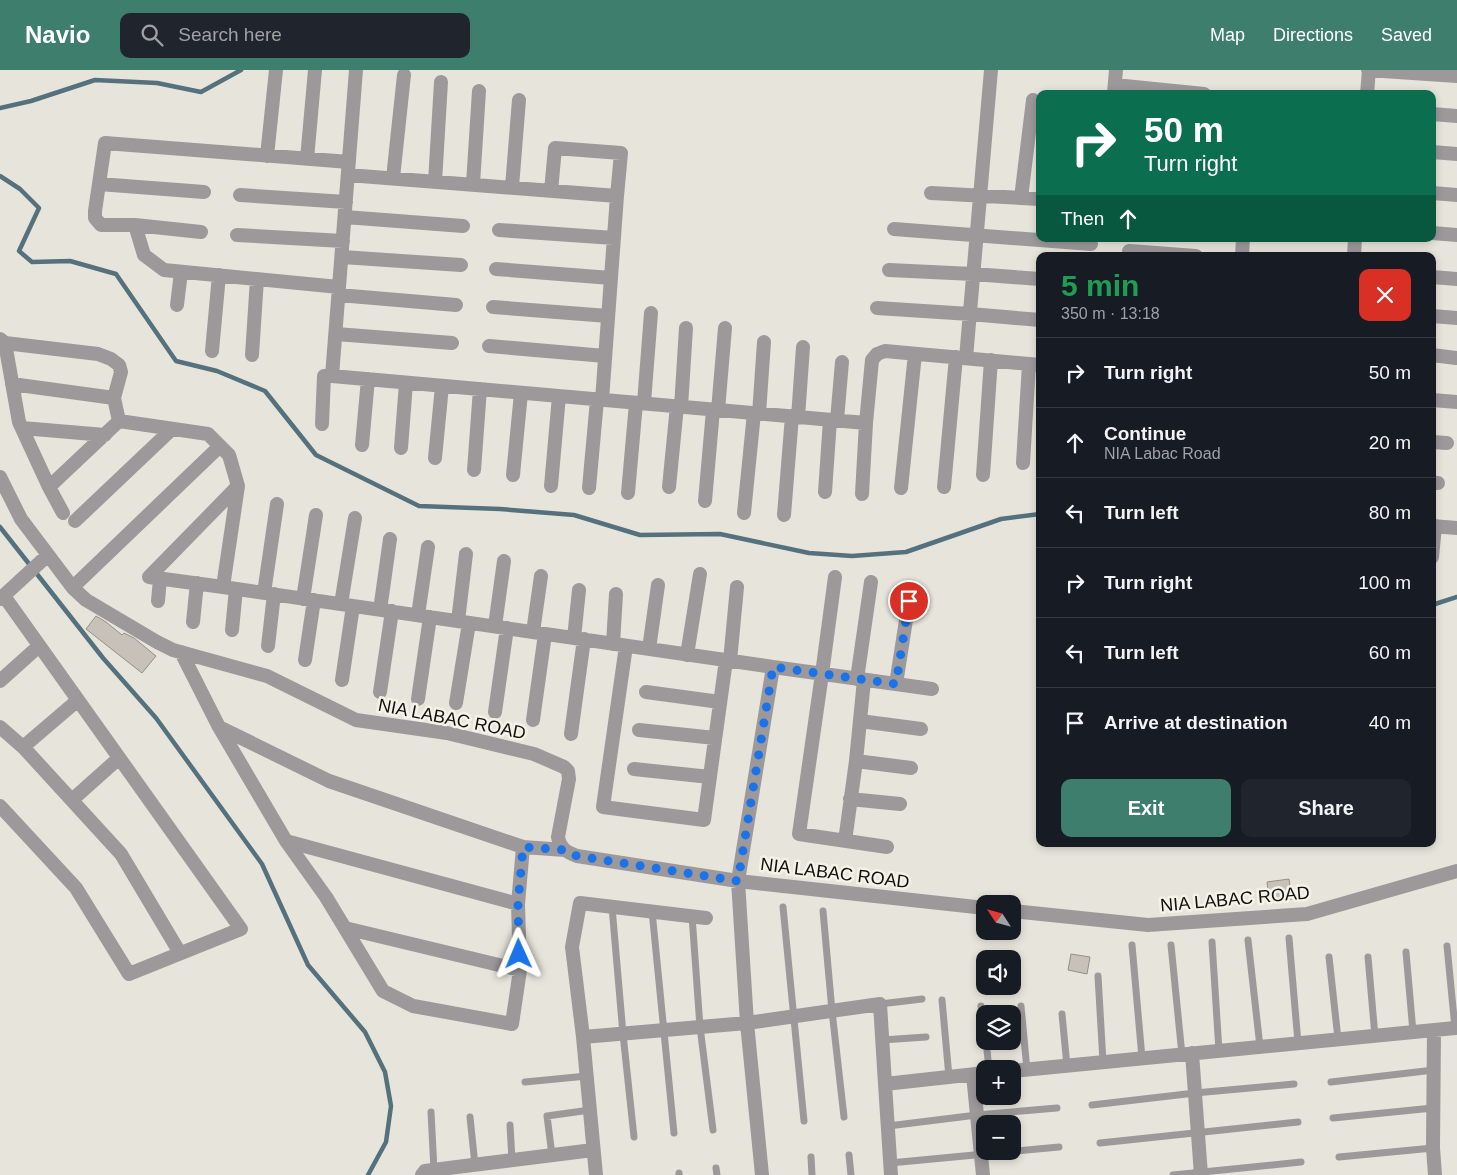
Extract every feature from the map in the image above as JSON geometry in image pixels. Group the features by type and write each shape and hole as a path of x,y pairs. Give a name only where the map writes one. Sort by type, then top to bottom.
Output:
{"street":[{"path":"267,156 276,70"},
{"path":"307,159 315,70"},
{"path":"332,376 356,70"},
{"path":"944,487 961,358 970,314 991,70"},
{"path":"1115,90 1116,70"},
{"path":"1367,90 1368,70 1457,76"},
{"path":"393,178 404,75"},
{"path":"435,182 441,82"},
{"path":"473,184 479,91"},
{"path":"512,188 519,100"},
{"path":"1021,198 1033,100"},
{"path":"1436,114 1457,116"},
{"path":"201,232 135,225 101,225 95,218 95,211 105,143 307,159 393,178 617,196"},
{"path":"551,191 555,148 621,153 605,356 590,488"},
{"path":"1436,152 1457,154"},
{"path":"99,184 204,192"},
{"path":"931,193 1036,199"},
{"path":"1436,193 1457,195"},
{"path":"240,195 346,202"},
{"path":"345,217 463,226"},
{"path":"135,225 144,255 164,270 257,279 456,305"},
{"path":"894,229 1036,240"},
{"path":"499,230 614,238"},
{"path":"1436,233 1457,235"},
{"path":"237,235 343,241"},
{"path":"1063,242 1092,244"},
{"path":"1129,251 1142,252"},
{"path":"342,257 461,265"},
{"path":"496,269 611,278"},
{"path":"889,270 1036,279"},
{"path":"177,305 181,272"},
{"path":"212,351 219,275"},
{"path":"1436,277 1457,279"},
{"path":"252,355 257,279"},
{"path":"493,307 608,316"},
{"path":"877,308 1036,320"},
{"path":"628,493 651,313"},
{"path":"1436,316 1457,318"},
{"path":"669,487 686,328"},
{"path":"705,501 725,328"},
{"path":"336,334 452,343"},
{"path":"63,513 19,422 3,341 98,354 111,360 118,365 121,372 114,398 119,421"},
{"path":"744,513 764,342"},
{"path":"489,346 605,356"},
{"path":"784,515 803,347"},
{"path":"862,494 872,360 877,354 885,351 1035,364 1023,464"},
{"path":"901,488 915,354"},
{"path":"1436,356 1456,358"},
{"path":"984,475 991,360"},
{"path":"824,492 842,362"},
{"path":"322,424 324,376 866,423"},
{"path":"362,445 368,379"},
{"path":"401,448 406,383"},
{"path":"12,384 114,398"},
{"path":"435,458 442,386"},
{"path":"474,470 480,389"},
{"path":"513,475 521,393"},
{"path":"551,486 560,396"},
{"path":"1436,400 1457,402"},
{"path":"119,421 208,434 229,454 238,486 230,588 232,630"},
{"path":"49,487 119,421"},
{"path":"22,428 105,435"},
{"path":"75,521 172,429"},
{"path":"1436,442 1447,443"},
{"path":"73,587 220,446"},
{"name":"NIA LABAC ROAD","path":"0,477 21,520 44,559 86,600 157,642 173,650 266,676 356,720 447,733 534,754 564,767 568,771 569,779 558,837 559,843 567,852 577,856 738,881 976,907"},
{"path":"238,486 150,577 932,689"},
{"path":"268,646 269,594 277,504"},
{"path":"305,660 316,515"},
{"path":"342,680 355,518"},
{"path":"1436,526 1457,528"},
{"path":"380,692 390,539"},
{"path":"418,699 428,547"},
{"path":"456,703 463,622 466,554"},
{"path":"0,806 76,888 129,974 241,929 40,646 2,597 44,559"},
{"path":"494,712 504,561"},
{"path":"687,654 700,574"},
{"path":"532,720 542,576"},
{"path":"834,577 799,834 887,847"},
{"path":"158,601 160,578"},
{"path":"845,841 860,721 861,679 870,582"},
{"path":"193,622 197,583"},
{"path":"650,649 658,585"},
{"path":"616,594 619,645 603,808 704,820 738,587"},
{"path":"571,734 579,639 580,590"},
{"path":"896,684 909,601"},
{"path":"0,681 40,646"},
{"path":"181,652 220,727 286,841 326,897 383,991 413,1006 512,1024 520,970 518,904 523,847"},
{"path":"762,1175 747,1023 738,881 773,667"},
{"path":"646,692 720,702"},
{"path":"23,747 78,700"},
{"path":"860,721 921,729"},
{"path":"0,727 23,747 121,854 180,953"},
{"path":"220,727 329,781 523,847 565,850"},
{"path":"639,730 715,738"},
{"path":"72,800 119,758"},
{"path":"856,761 911,768"},
{"path":"634,769 710,777"},
{"path":"850,799 900,804"},
{"path":"286,841 518,904"},
{"name":"NIA LABAC ROAD","path":"1021,912 1148,925 1307,914 1457,871"},
{"path":"596,1175 583,1037 572,947 580,903 699,917"},
{"path":"345,928 520,970"},
{"path":"583,1037 747,1023 880,1004 891,1169"},
{"path":"1021,1070 1454,1028"},
{"path":"1434,1030 1434,1175"},
{"path":"1187,1054 1195,1092 1201,1173"},
{"path":"885,1084 976,1074"},
{"path":"428,1173 593,1150"},
{"path":"982,1160 983,1175"}],"lane":[{"path":"612,907 634,1137"},
{"path":"783,907 804,1121"},
{"path":"652,911 674,1133"},
{"path":"823,911 844,1117"},
{"path":"699,917 700,1027 713,1130"},
{"path":"1289,938 1298,1043"},
{"path":"1248,940 1260,1047"},
{"path":"1212,942 1218,1051"},
{"path":"1132,945 1142,1058"},
{"path":"1171,945 1187,1054"},
{"path":"1447,946 1454,1028"},
{"path":"1406,952 1413,1032"},
{"path":"1368,957 1375,1036"},
{"path":"1329,958 1338,1039"},
{"path":"1098,976 1103,1062"},
{"path":"880,1004 922,999"},
{"path":"942,1000 949,1077"},
{"path":"1021,1006 1027,1070"},
{"path":"1062,1014 1067,1066"},
{"path":"882,1040 926,1037"},
{"path":"1331,1082 1434,1070"},
{"path":"526,1082 587,1076"},
{"path":"1092,1105 1195,1092 1294,1084"},
{"path":"987,1115 1057,1108"},
{"path":"1333,1118 1433,1108"},
{"path":"552,1155 547,1116 590,1110"},
{"path":"428,1173 431,1112"},
{"path":"888,1126 976,1116"},
{"path":"470,1117 475,1165"},
{"path":"1100,1143 1298,1122"},
{"path":"510,1125 512,1160"},
{"path":"1021,1150 1059,1147"},
{"path":"1339,1157 1433,1148"},
{"path":"849,1155 851,1175"},
{"path":"891,1169 976,1155"},
{"path":"811,1157 812,1175"},
{"path":"1172,1175 1302,1162"}],"building":[{"path":"96,616 122,635 124,633 134,638 156,656 142,673 86,629"},
{"path":"1289,879 1292,899 1269,902 1267,882"},
{"path":"1071,954 1090,957 1087,974 1068,970"}],"waterway":[{"path":"0,108 31,101 95,80 157,83 201,92 241,70"},
{"path":"0,176 20,189 39,208 19,251 32,262 70,261 116,274 176,361 217,371 265,391 316,455 419,506 500,509 574,515 640,535 720,534 809,553 852,556 906,552 1001,519 1036,515"},
{"path":"0,527 103,658 156,718 262,864 308,965 365,1032 385,1072 391,1106 386,1142 368,1175"},
{"path":"1436,604 1457,597"}],"route":[{"path":"519,954 518,904 523,847 565,850 577,856 738,881 773,667 896,684 909,601"}]}
